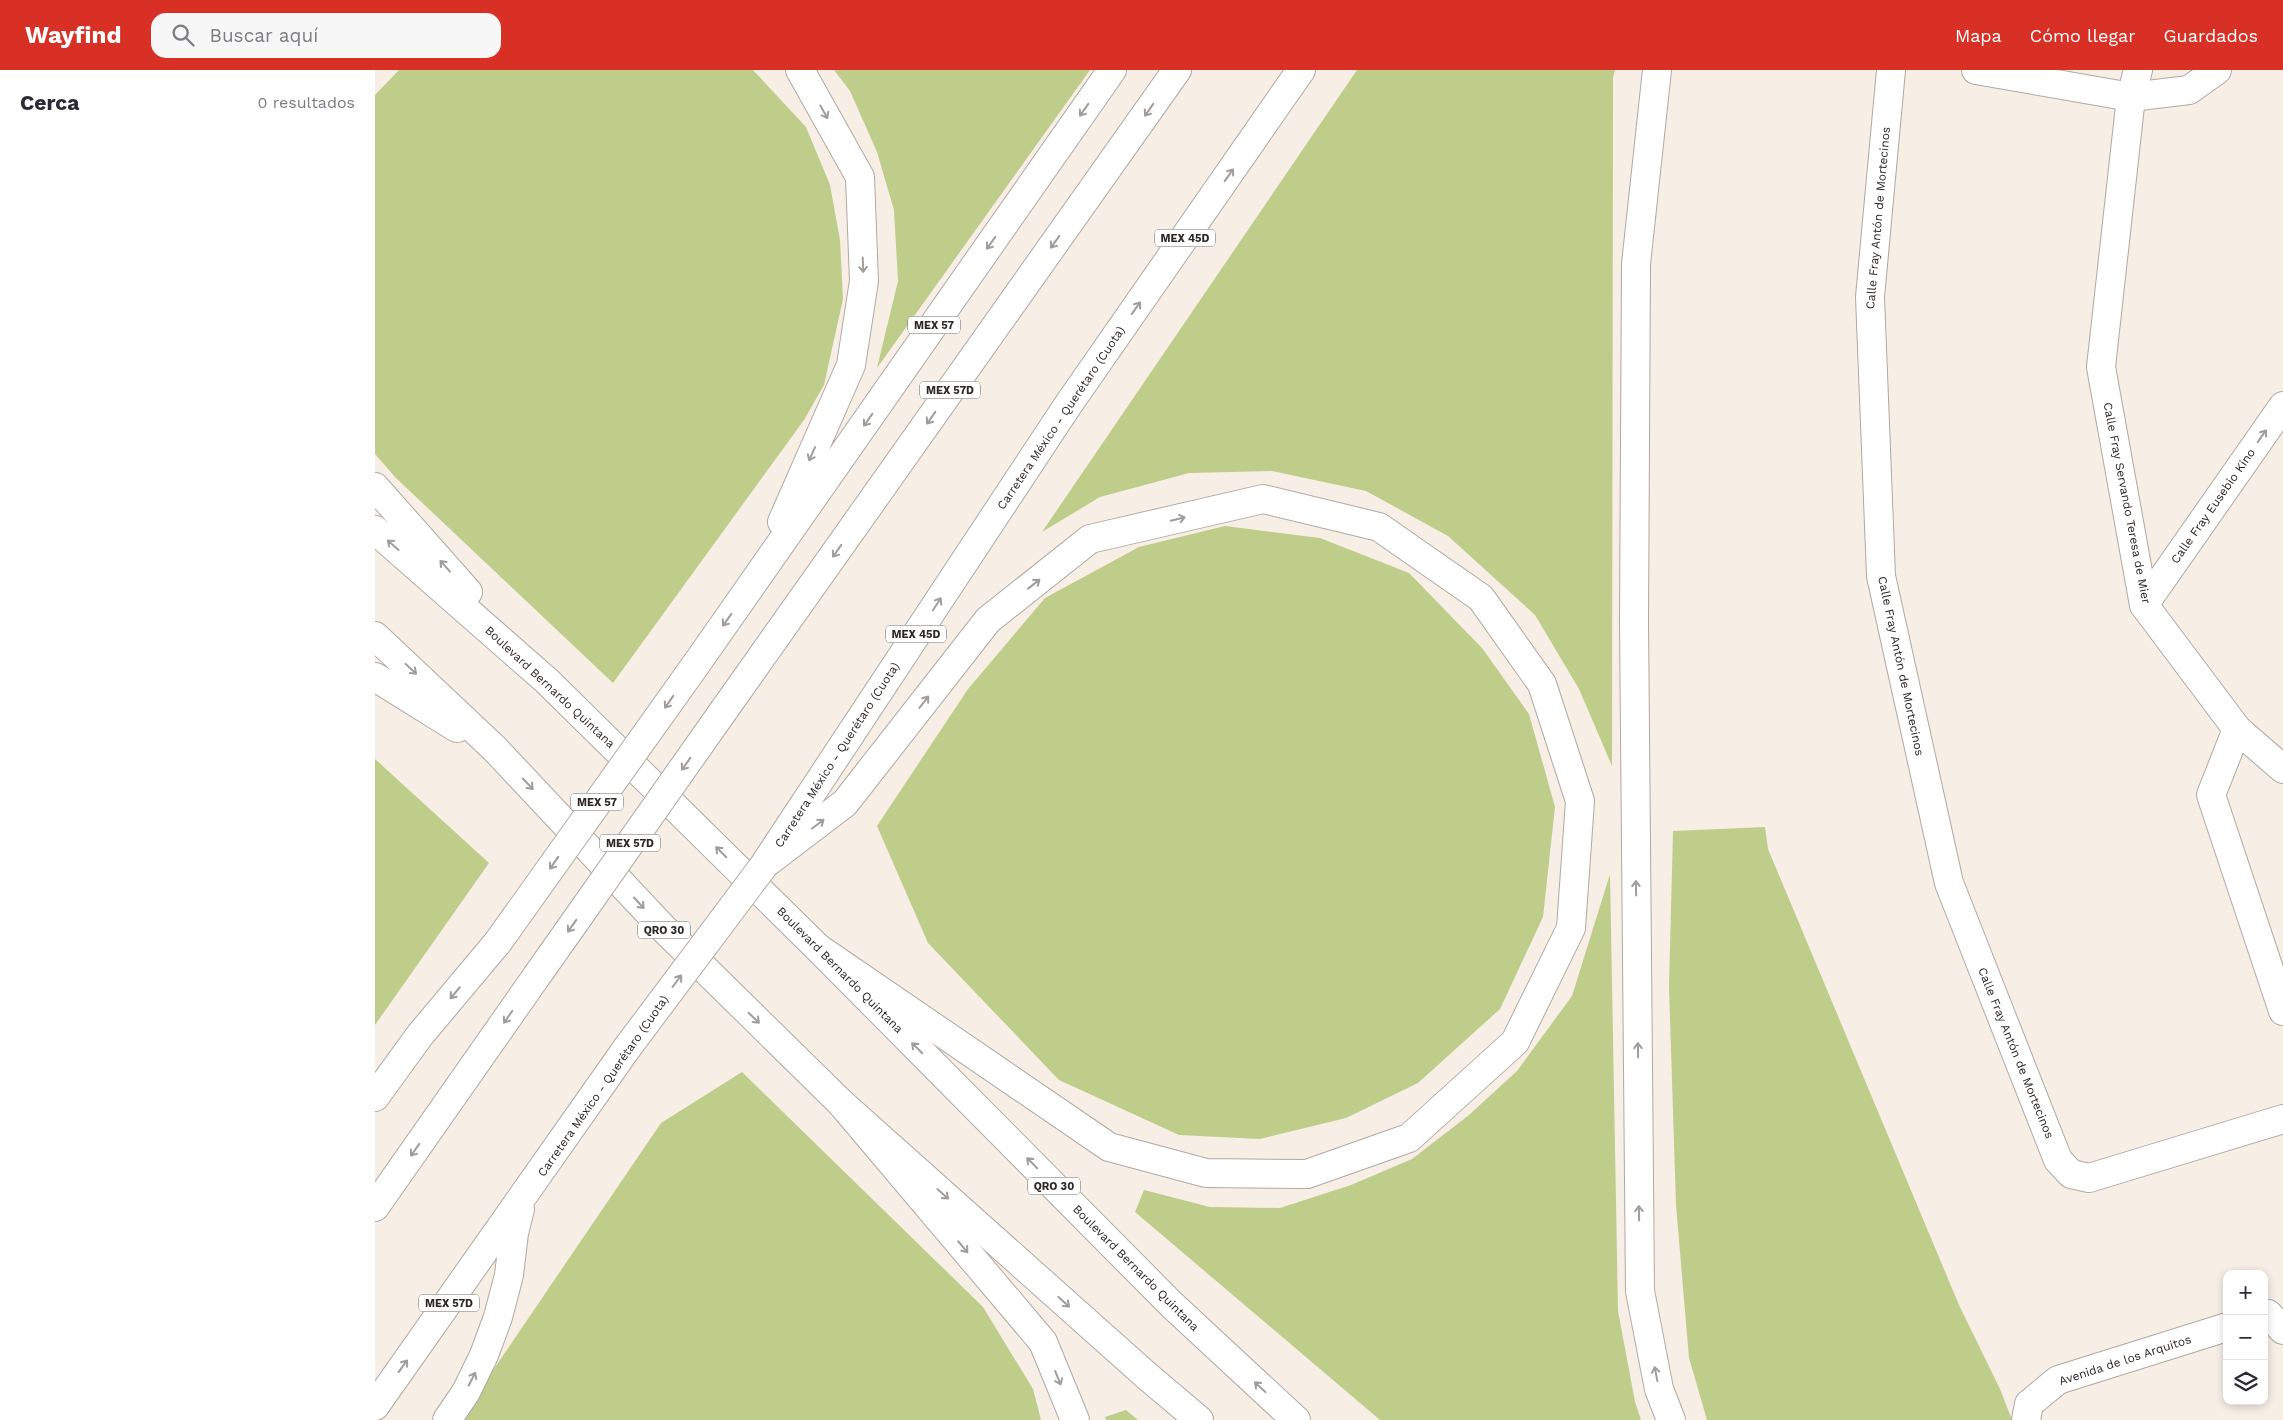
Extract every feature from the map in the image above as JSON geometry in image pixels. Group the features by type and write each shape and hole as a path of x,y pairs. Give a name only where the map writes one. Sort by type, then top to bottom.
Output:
{"main road":[{"path":"756,580 851,365 864,281 860,177 800,70"},
{"name":"MEX 57","path":"375,1097 420,1035 498,942 756,580 1112,70"},
{"name":"MEX 57D","path":"375,1207 1177,70"},
{"name":"Carretera México - Querétaro (Cuota)","path":"375,1406 522,1200 627,1048 765,864 1068,405 1301,70"},
{"path":"1657,70 1636,264 1634,630 1640,1291 1659,1389 1671,1420"},
{"name":"Calle Fray Antón de Mortecinos","path":"1891,70 1870,297 1881,576 1949,883 2058,1160 2071,1174 2089,1178 2283,1119"},
{"path":"1976,70 2131,97 2189,90 2217,70"},
{"name":"Calle Fray Servando Teresa de Mier","path":"2138,70 2131,97 2101,367 2144,605 2237,729 2283,768"},
{"name":"Calle Fray Eusebio Kino","path":"2144,605 2283,406"},
{"path":"375,487 547,681"},
{"path":"765,864 845,803 988,620 1090,539 1263,499 1379,527 1481,598 1542,684 1580,800 1571,928 1515,1042 1409,1138 1307,1174 1205,1173 1109,1146 818,948"},
{"name":"Boulevard Bernardo Quintana","path":"375,530 547,681 818,948 1171,1304 1296,1420"},
{"name":"QRO 30","path":"375,636 495,749 665,930 841,1103 1139,1370 1199,1420"},
{"path":"375,677 449,724 495,749"},
{"path":"2237,729 2211,795 2283,1011"},
{"path":"375,1072 420,1035"},
{"path":"841,1103 1043,1342 1075,1420"},
{"path":"447,1420 465,1392 484,1355 498,1317 509,1275 514,1233 522,1200"},
{"name":"Avenida de los Arquitos","path":"2027,1412 2058,1380 2223,1328"}],"green space":[{"path":"399,70 753,70 806,127 830,185 840,240 843,299 824,385 804,420 613,683 396,478 375,454 375,95"},
{"path":"834,70 1090,70 877,368 898,281 894,210 877,152 850,91"},
{"path":"1357,70 1615,70 1613,78 1612,766 1579,689 1535,615 1448,536 1366,491 1272,471 1189,473 1100,497 1042,532"},
{"path":"1225,526 1320,538 1409,573 1482,648 1529,714 1555,807 1543,917 1500,1009 1418,1083 1346,1118 1260,1139 1179,1135 1059,1080 928,943 877,826 968,689 1045,598 1139,547"},
{"path":"375,759 489,863 375,1025"},
{"path":"1765,827 1768,849 1959,1305 2000,1389 2012,1420 1707,1420 1689,1358 1676,1205 1669,987 1673,831"},
{"path":"1610,874 1618,1311 1635,1402 1641,1420 1380,1420 1135,1212 1144,1190 1210,1207 1280,1208 1351,1185 1412,1159 1469,1115 1517,1071 1572,996"},
{"path":"742,1072 983,1307 1033,1389 1041,1420 464,1420 466,1410 661,1123"},
{"path":"1126,1410 1138,1420 1106,1420 1105,1417"}]}
